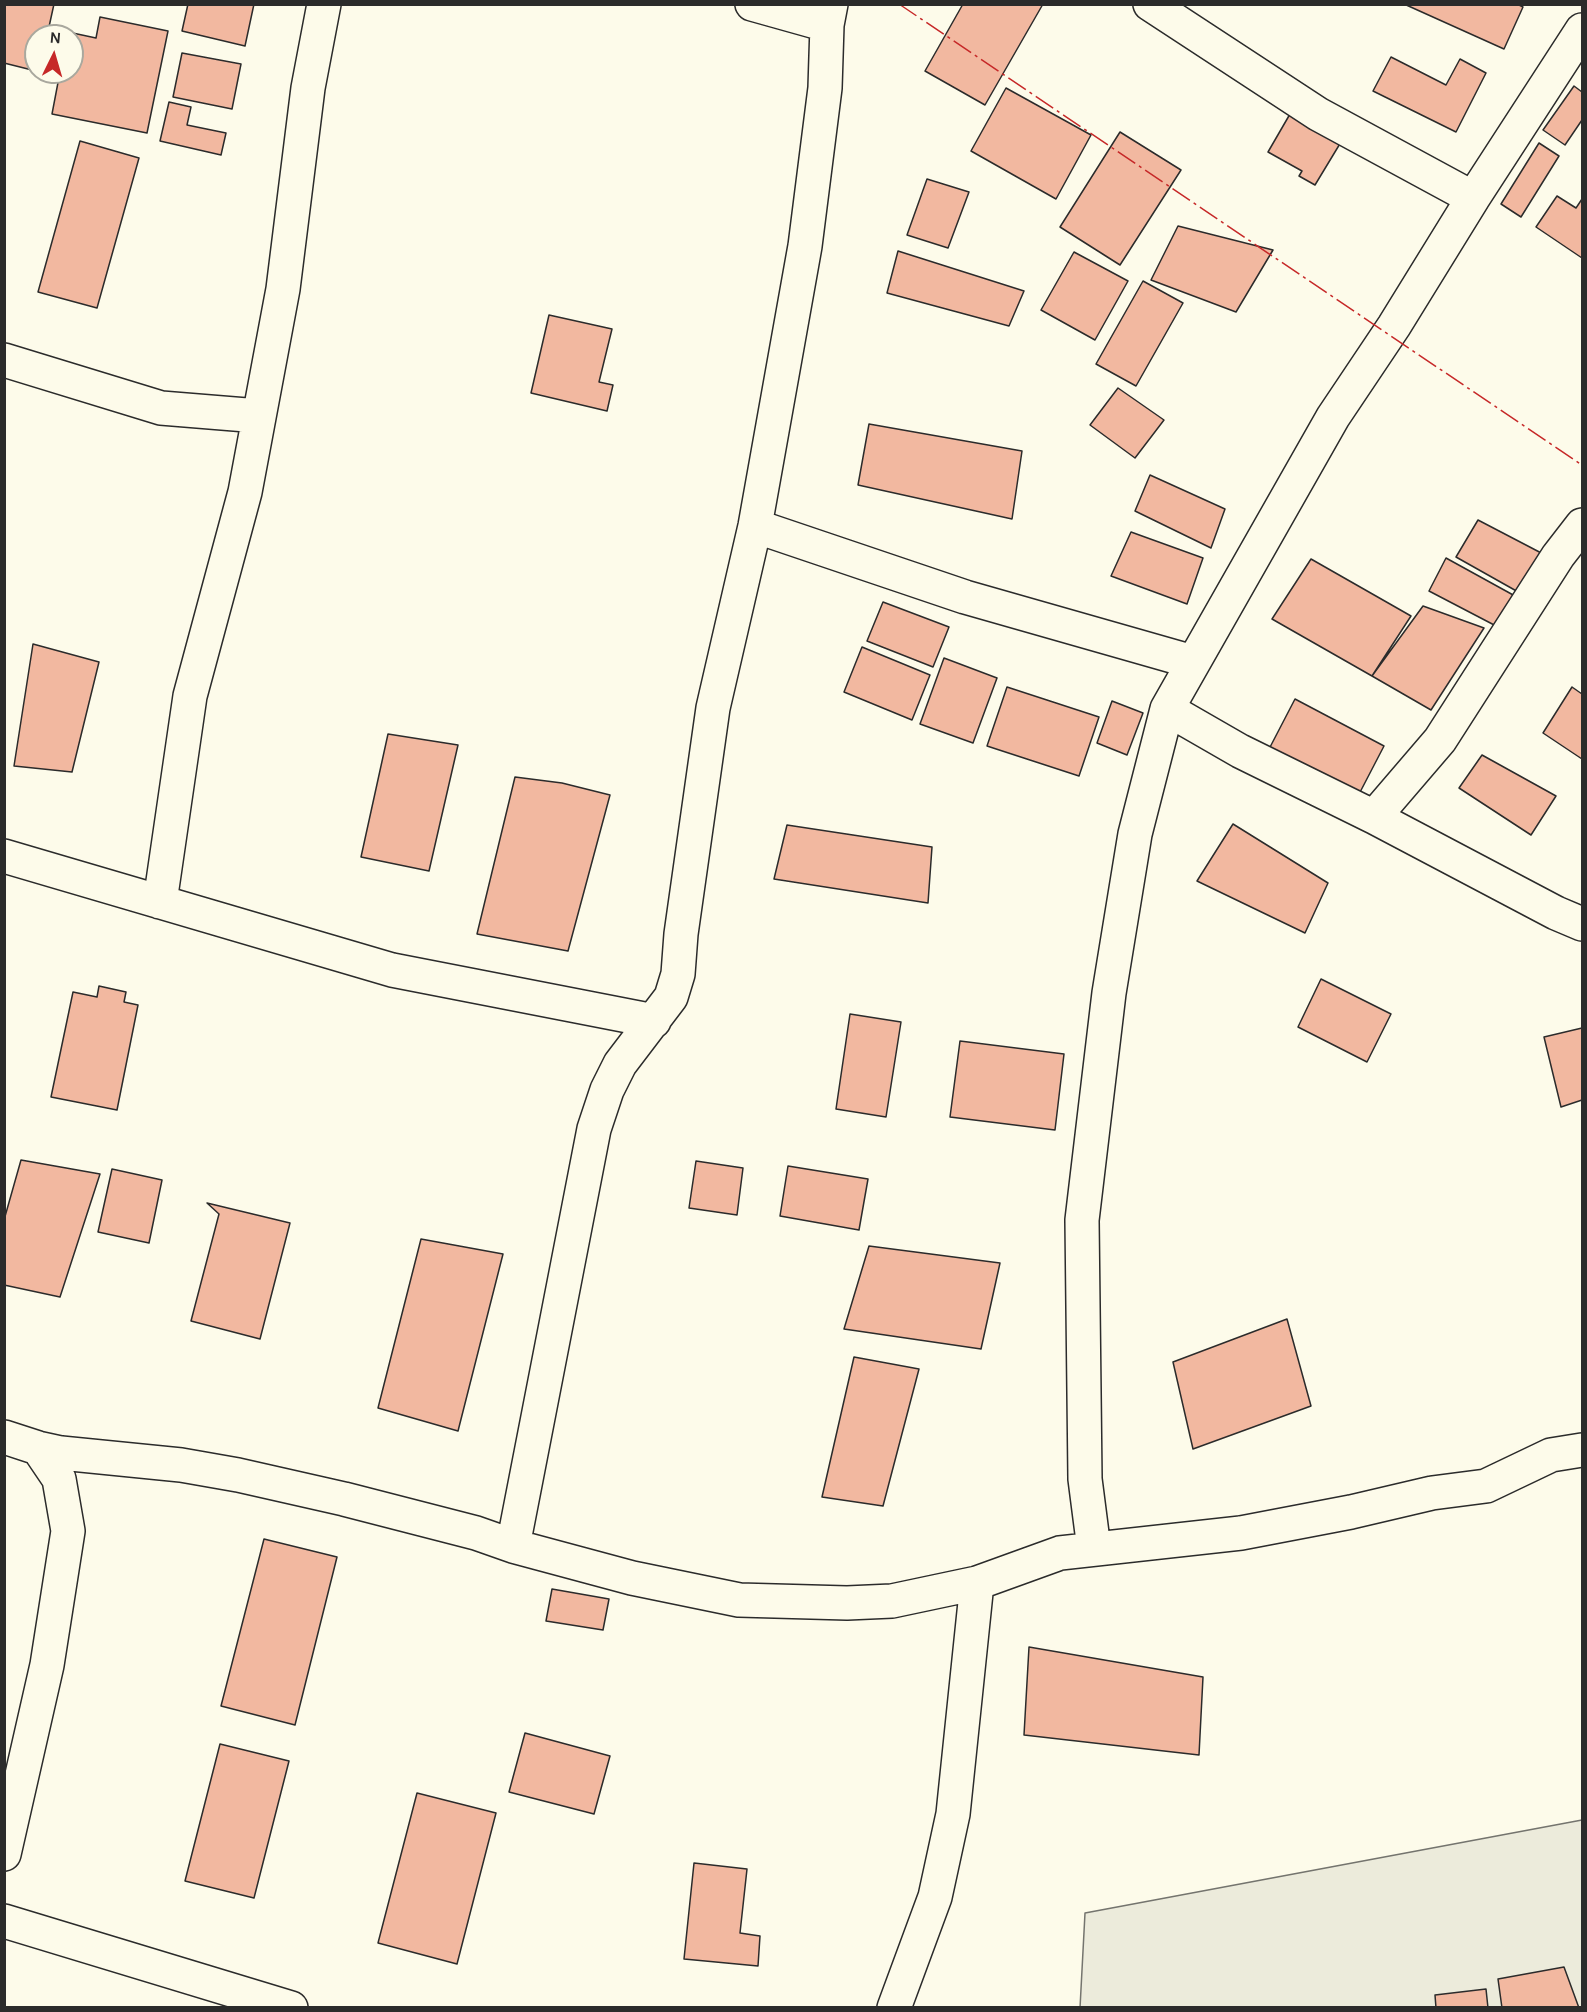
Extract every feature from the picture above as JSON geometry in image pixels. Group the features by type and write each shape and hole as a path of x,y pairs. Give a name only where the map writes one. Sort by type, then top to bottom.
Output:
{"street":[{"path":"160,902 190,696 245,492 283,289 308,88 324,4"},
{"path":"513,1546 594,1129 607,1090 620,1064 671,997 678,974 681,934 713,708 755,526 805,246 825,88 829,15 752,4"},
{"path":"1150,4 1318,114 1473,198"},
{"path":"1094,1549 1085,1479 1082,1220 1109,993 1133,846 1167,709 1333,417 1394,326 1473,198 1559,70 1582,30"},
{"path":"4,360 161,408 259,416"},
{"path":"1374,818 1440,740 1558,556 1582,525"},
{"path":"755,526 965,597 1193,662"},
{"path":"1167,709 1240,751 1556,913 1582,924"},
{"path":"4,856 392,970 654,1021"},
{"path":"4,1437 60,1453 181,1465 238,1475 476,1533 513,1546 632,1578 739,1600 847,1603 892,1601 977,1583 1060,1553 1241,1533 1351,1512 1431,1493 1486,1486 1551,1455 1582,1450"},
{"path":"4,1854 47,1665 68,1531 59,1479 38,1448"},
{"path":"894,2007 935,1897 953,1814 977,1583"},
{"path":"4,1921 291,2007"}],"shaded area":[{"path":"1582,1820 1582,2007 1080,2008 1085,1913"}],"building":[{"path":"4,4 54,4 50,24 24,24 24,68 4,63"},
{"path":"188,4 254,4 245,46 182,31"},
{"path":"963,4 1043,4 985,105 925,71"},
{"path":"1404,4 1517,4 1523,7 1504,49"},
{"path":"100,17 168,31 147,133 52,114 58,84 84,84 84,35 96,38"},
{"path":"182,53 241,64 232,109 173,97"},
{"path":"1391,57 1446,85 1460,59 1486,73 1456,132 1373,91"},
{"path":"1574,86 1582,92 1582,120 1565,145 1543,130"},
{"path":"1006,88 1091,135 1056,199 971,151"},
{"path":"169,102 191,107 187,125 226,133 221,155 160,141"},
{"path":"1290,114 1341,142 1315,185 1299,176 1302,171 1268,152"},
{"path":"1120,132 1181,170 1120,265 1060,227"},
{"path":"80,141 139,158 97,308 38,292"},
{"path":"1539,143 1559,156 1521,217 1501,204"},
{"path":"927,179 969,192 948,248 907,235"},
{"path":"1557,196 1576,208 1582,199 1582,258 1536,227"},
{"path":"1178,226 1273,250 1236,312 1151,280"},
{"path":"898,251 1024,291 1009,326 887,293"},
{"path":"1074,252 1128,281 1095,340 1041,310"},
{"path":"1143,281 1183,303 1136,386 1096,364"},
{"path":"549,315 612,329 599,382 613,385 607,411 531,393"},
{"path":"1118,388 1164,420 1135,458 1090,425"},
{"path":"869,424 1022,451 1012,519 858,485"},
{"path":"1150,475 1225,509 1211,548 1135,511"},
{"path":"1478,520 1547,556 1520,593 1456,557"},
{"path":"1131,532 1203,558 1187,604 1111,576"},
{"path":"1446,558 1515,596 1498,627 1429,591"},
{"path":"1311,559 1411,616 1372,676 1272,619"},
{"path":"883,602 949,627 933,667 867,641"},
{"path":"1423,606 1484,628 1431,710 1372,676"},
{"path":"33,644 99,662 72,772 14,766"},
{"path":"862,647 930,675 912,720 844,692"},
{"path":"944,658 997,678 973,743 920,724"},
{"path":"1007,687 1099,717 1079,776 987,746"},
{"path":"1572,687 1582,694 1582,759 1543,733"},
{"path":"1295,699 1384,746 1357,798 1268,751"},
{"path":"1112,701 1143,713 1127,755 1097,743"},
{"path":"388,734 458,745 429,871 361,857"},
{"path":"1482,755 1556,796 1531,835 1459,788"},
{"path":"515,777 562,783 610,795 568,951 477,934"},
{"path":"1233,824 1328,883 1305,933 1197,881"},
{"path":"787,825 932,847 928,903 774,879"},
{"path":"1321,979 1391,1014 1367,1062 1298,1027"},
{"path":"99,986 126,992 124,1002 138,1005 117,1110 51,1097 73,992 97,997"},
{"path":"850,1014 901,1022 886,1117 836,1109"},
{"path":"1582,1028 1582,1100 1561,1107 1544,1037"},
{"path":"960,1041 1064,1054 1055,1130 950,1117"},
{"path":"21,1160 100,1174 60,1297 4,1285 4,1220"},
{"path":"696,1161 743,1168 737,1215 689,1208"},
{"path":"788,1166 868,1179 859,1230 780,1216"},
{"path":"112,1169 162,1180 149,1243 98,1232"},
{"path":"207,1203 290,1223 260,1339 191,1321 219,1214"},
{"path":"421,1239 503,1254 458,1431 378,1408"},
{"path":"869,1246 1000,1263 981,1349 844,1329"},
{"path":"1287,1319 1311,1406 1193,1449 1173,1362"},
{"path":"854,1357 919,1369 883,1506 822,1497"},
{"path":"264,1539 337,1557 295,1725 221,1706"},
{"path":"552,1589 609,1599 603,1630 546,1621"},
{"path":"1029,1647 1203,1677 1199,1755 1024,1735"},
{"path":"525,1733 610,1756 594,1814 509,1792"},
{"path":"220,1744 289,1761 254,1898 185,1881"},
{"path":"417,1793 496,1813 457,1964 378,1943"},
{"path":"694,1863 747,1869 740,1933 760,1936 758,1966 684,1959"},
{"path":"1564,1967 1579,2008 1502,2008 1498,1979"},
{"path":"1486,1989 1488,2008 1436,2008 1435,1995"}],"power":[{"path":"899,4 1582,465"}]}
